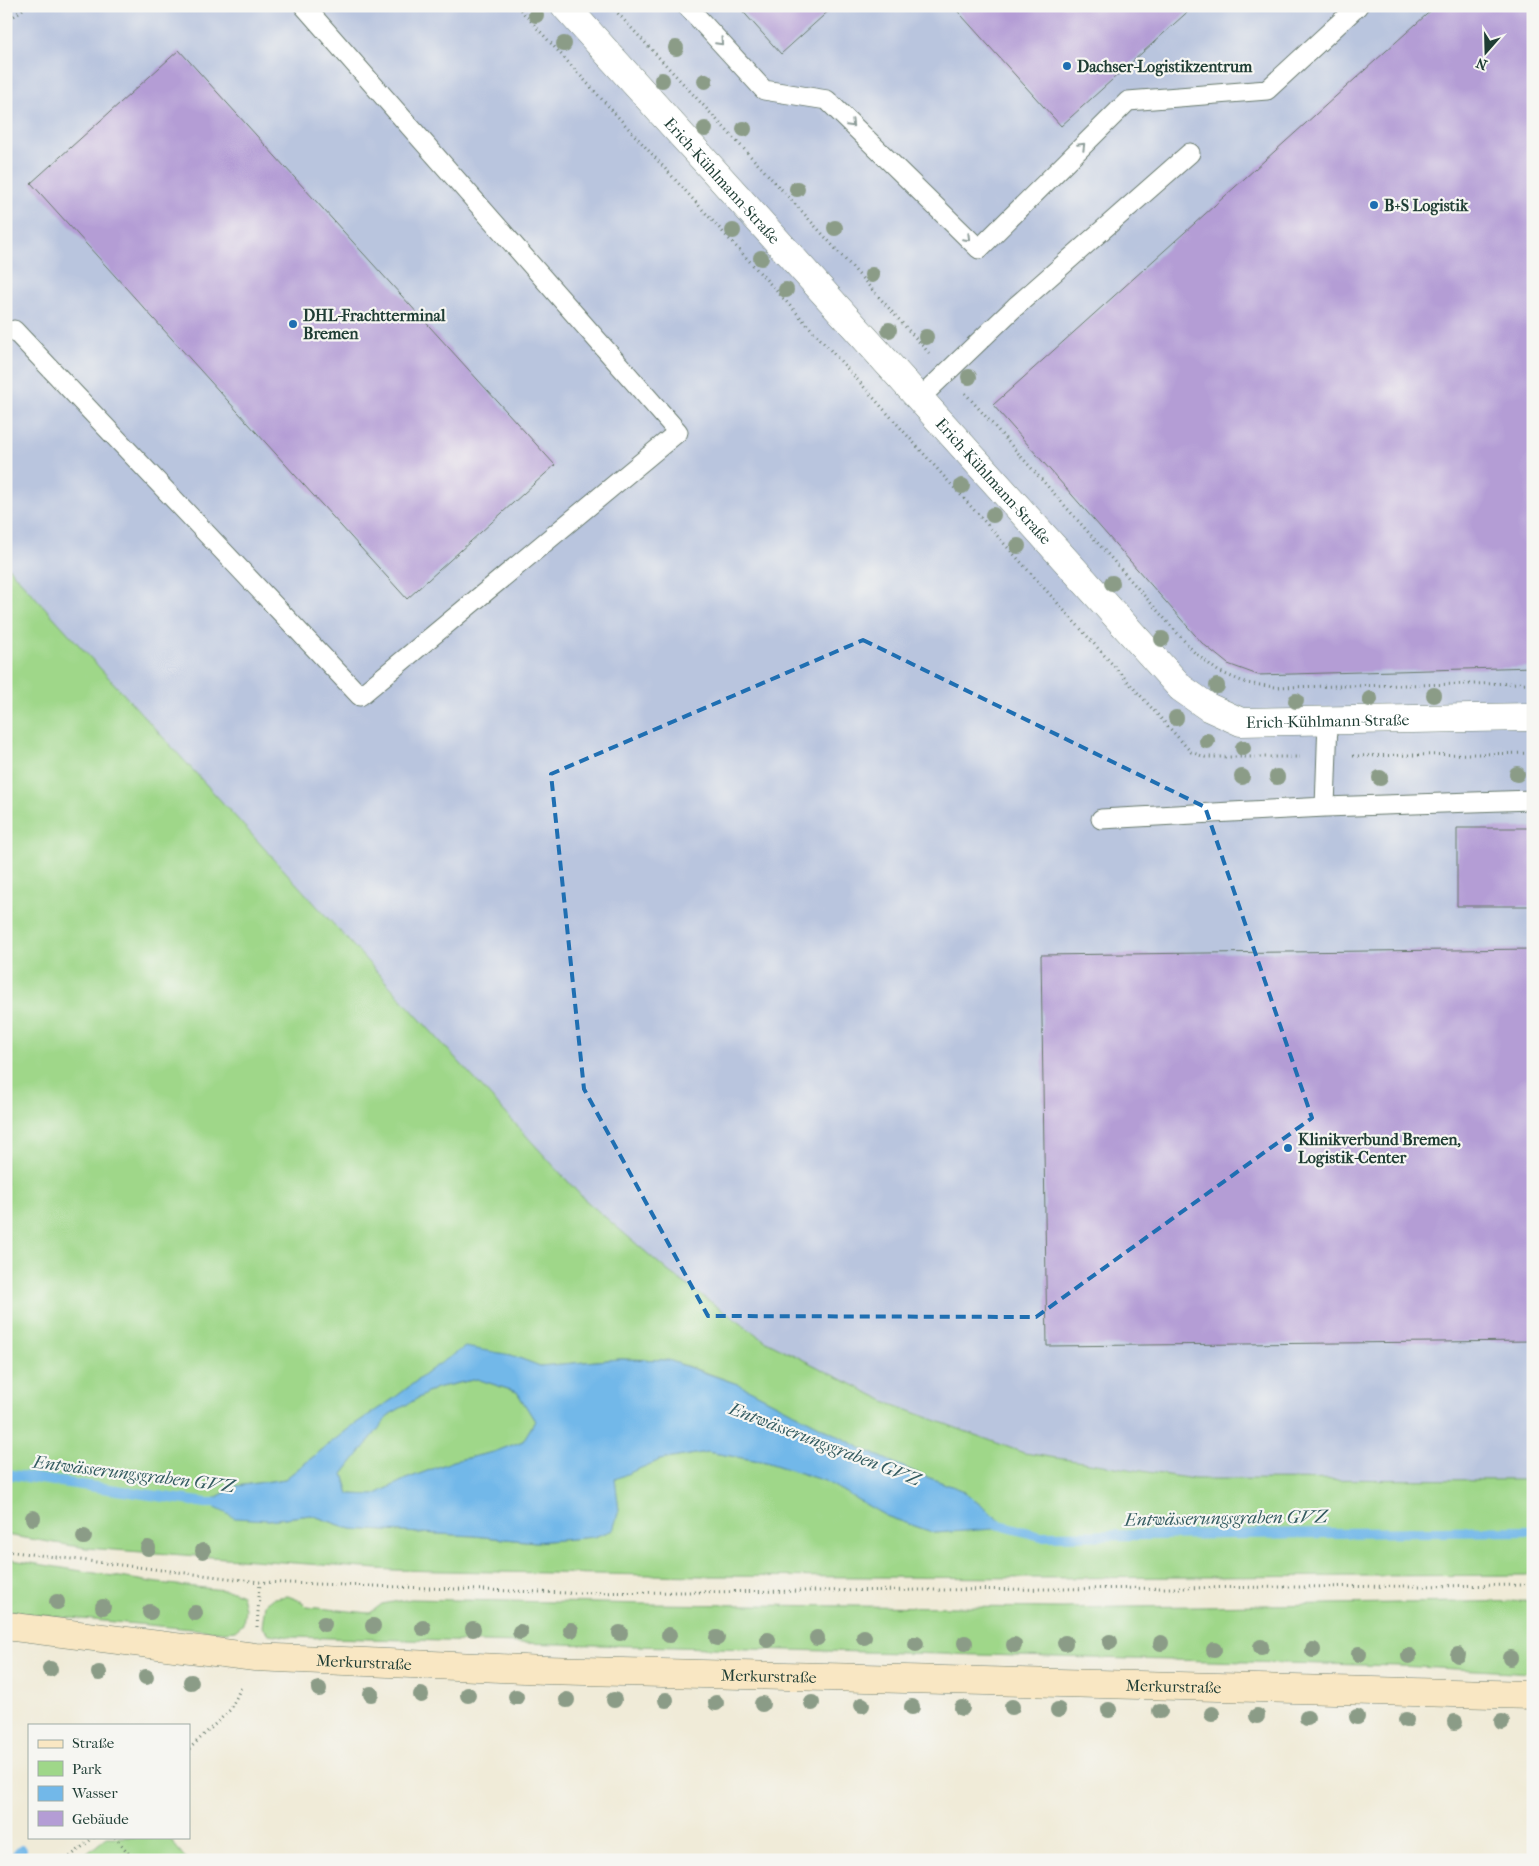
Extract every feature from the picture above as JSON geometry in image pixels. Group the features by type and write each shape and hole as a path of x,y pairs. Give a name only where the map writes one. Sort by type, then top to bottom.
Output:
{"street":[{"name":"Erich-Kühlmann-Straße","path":"565,6 1181,688 1208,707 1241,722 1533,717"},
{"name":"Merkurstraße","path":"6,1626 255,1657 545,1670 1533,1695"}],"lane":[{"path":"14,330 360,696 678,432 304,6"},
{"path":"687,6 764,90 827,100 979,249 1128,101 1267,90 1358,6"},
{"path":"920,398 1069,259 1190,153"},
{"path":"1325,807 1328,720"},
{"path":"1101,819 1325,807 1533,800"}],"path":[{"path":"6,22 27,6"},
{"path":"611,6 808,218 1195,652 1218,671 1246,684 1275,687 1533,683"},
{"path":"6,1551 260,1582 568,1594 1533,1585"},
{"path":"190,1748 231,1709 255,1657 260,1582"},
{"path":"66,1860 93,1838"},
{"path":"116,1838 134,1860"}],"highlighted area":[{"path":"863,640 1205,807 1312,1118 1036,1317 708,1316 584,1089 551,774"}],"shaded area":[{"path":"6,6 1533,6 1533,1480 1194,1479 1024,1453 891,1404 764,1340 669,1272 583,1198 6,565"}],"green space":[{"path":"6,565 583,1198 669,1272 764,1340 891,1404 1024,1453 1194,1479 1533,1480 1533,1575 1035,1578 702,1576 392,1570 86,1548 6,1535","holes":["511,1355 540,1366 619,1359 668,1360 705,1372 740,1385 867,1451 919,1474 962,1490 1008,1527 935,1533 886,1516 825,1481 766,1462 707,1452 660,1460 614,1479 619,1510 613,1530 594,1537 536,1542 474,1536 351,1529 311,1515 268,1520 206,1503 237,1486 285,1479 352,1426 393,1399 432,1369"]},
{"path":"477,1379 517,1392 535,1421 523,1441 494,1452 454,1461 406,1479 374,1495 349,1494 343,1474 390,1414 436,1388"},
{"path":"6,1559 158,1583 233,1591 242,1595 245,1609 243,1624 235,1631 225,1632 38,1615 6,1610"},
{"path":"288,1596 301,1601 307,1607 370,1613 382,1604 411,1599 646,1604 1062,1608 1533,1601 1533,1673 1399,1666 291,1637 269,1634 262,1627 265,1604 273,1598"},
{"path":"106,1838 169,1838 187,1860 79,1860"}],"water":[{"path":"465,1347 511,1355 540,1366 619,1359 668,1360 740,1385 867,1451 919,1474 962,1490 1009,1528 935,1533 886,1516 825,1481 766,1462 707,1452 660,1460 615,1479 619,1510 613,1530 594,1537 536,1542 474,1536 351,1529 311,1515 268,1520 235,1518 206,1503 237,1486 285,1479 352,1426 393,1399","holes":["477,1379 517,1392 535,1421 523,1441 494,1452 454,1461 406,1479 374,1495 349,1494 343,1474 390,1414 436,1388"]}],"building":[{"path":"738,6 834,6 781,54"},
{"name":"Dachser-Logistikzentrum","path":"953,6 1194,6 1061,126"},
{"name":"B+S Logistik","path":"1436,6 1533,6 1533,667 1258,675 1228,664 1202,643 993,405"},
{"name":"DHL-Frachtterminal Bremen","path":"179,50 555,465 407,599 31,183"},
{"path":"1457,828 1533,828 1533,906 1457,906"},
{"name":"Klinikverbund Bremen, Logistik-Center","path":"1533,949 1533,1341 1047,1346 1041,955"}],"waterway":[{"name":"Entwässerungsgraben GVZ","path":"6,1474 206,1503 218,1503"},
{"name":"Entwässerungsgraben GVZ","path":"996,1524 1041,1536 1533,1531"},
{"path":"11,1860 22,1850"}],"place":[{"name":"Dachser-Logistikzentrum","path":"1067,66"},
{"name":"B+S Logistik","path":"1374,205"},
{"name":"DHL-Frachtterminal Bremen","path":"293,324"},
{"name":"Klinikverbund Bremen, Logistik-Center","path":"1288,1148"}]}
